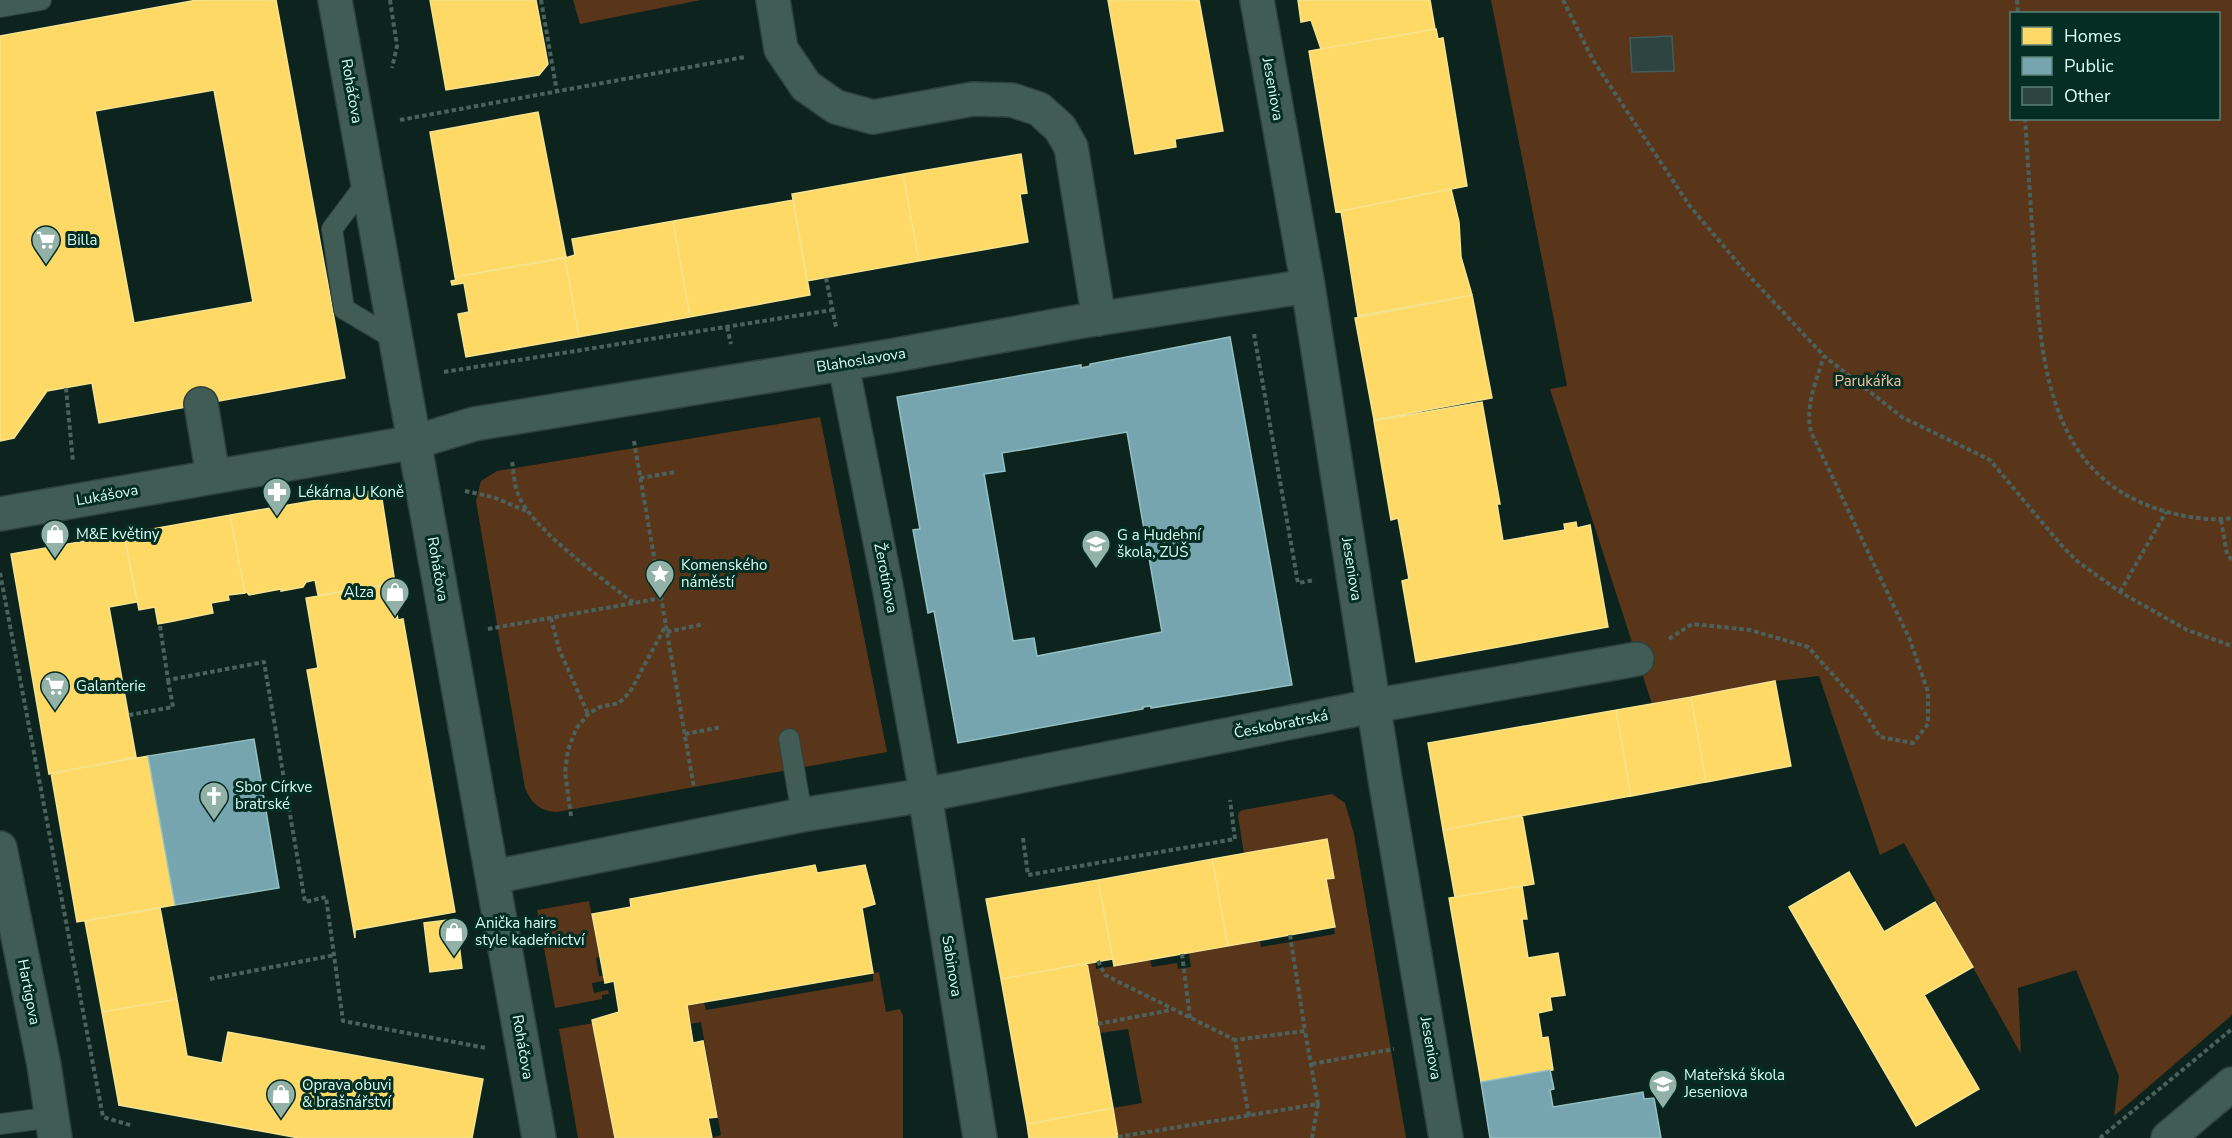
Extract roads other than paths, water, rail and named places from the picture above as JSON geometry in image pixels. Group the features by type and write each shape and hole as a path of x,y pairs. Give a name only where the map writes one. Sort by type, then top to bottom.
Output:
{"street":[{"name":"Roháčova","path":"335,0 540,1138"},
{"path":"773,0 781,49 806,86 836,107 873,117 973,99 1012,100 1039,109 1060,128 1071,147 1100,319"},
{"name":"Jeseniova","path":"1257,0 1308,286 1373,706 1446,1138"},
{"name":"Blahoslavova","path":"415,441 474,424 840,349 1100,319 1308,286"},
{"name":"Žerotínova","path":"840,349 888,589 925,795"},
{"path":"201,404 213,476"},
{"name":"Lukášova","path":"0,514 415,441"},
{"name":"Českobratrská","path":"925,795 1373,706 1637,660"},
{"path":"493,877 802,815 925,795"},
{"name":"Sabinova","path":"925,795 980,1138"},
{"name":"Hartigova","path":"0,848 54,1128"},
{"path":"2168,1138 2232,1084"}],"lane":[{"path":"0,7 41,0"},
{"path":"368,181 332,229 344,309 396,340"},
{"path":"789,739 802,815"},
{"path":"0,1124 54,1128"}],"place":[{"name":"Billa","path":"46,266"},
{"name":"Lékárna U Koně","path":"277,518"},
{"name":"M&E květiny","path":"55,560"},
{"name":"G a Hudební škola, ZUŠ","path":"1096,570"},
{"name":"Komenského náměstí","path":"660,600"},
{"name":"Alza","path":"395,618"},
{"name":"Galanterie","path":"55,712"},
{"name":"Sbor Církve bratrské","path":"214,822"},
{"name":"Anička hairs style kadeřnictví","path":"454,958"},
{"name":"Mateřská škola Jeseniova","path":"1663,1110"},
{"name":"Oprava obuvi & brašnářství","path":"281,1120"}],"park label":[{"name":"Parukářka","path":"1868,381"}]}
